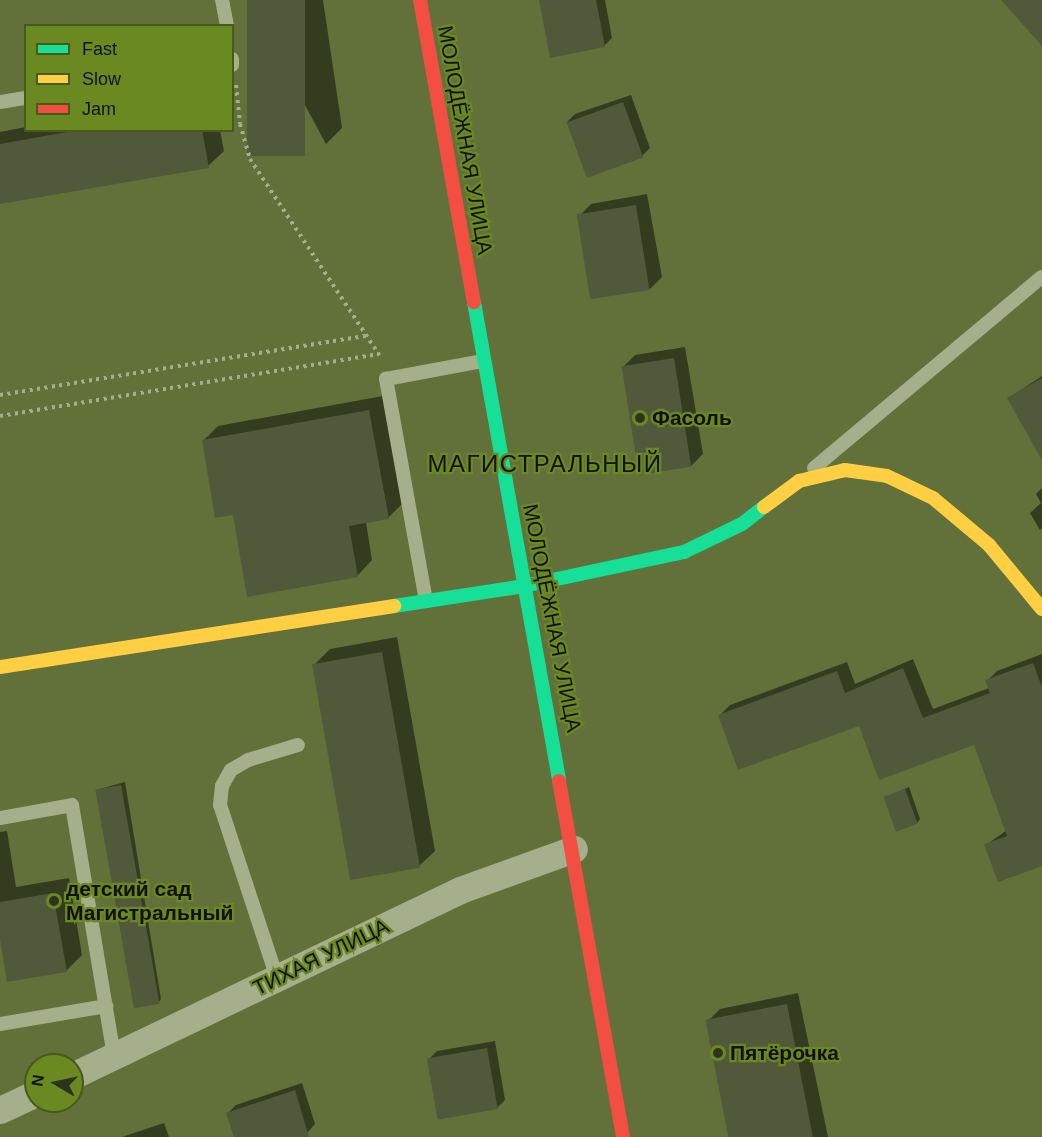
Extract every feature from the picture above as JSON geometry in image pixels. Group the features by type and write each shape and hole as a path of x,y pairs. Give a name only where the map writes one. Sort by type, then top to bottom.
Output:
{"street":[{"name":"МОЛОДЁЖНАЯ УЛИЦА","path":"420,0 483,361 574,849 623,1137"},
{"path":"0,667 524,586 684,552 742,524 799,481 845,470 877,474 933,498 989,545 1042,609"},
{"name":"ТИХАЯ УЛИЦА","path":"84,1070 460,890 574,849"},
{"path":"0,1110 24,1099"}],"lane":[{"path":"222,0 227,24"},
{"path":"0,102 24,98"},
{"path":"799,481 1042,278"},
{"path":"426,601 386,379 483,361"},
{"path":"277,978 220,805 222,786 231,770 248,760 298,745"},
{"path":"0,818 72,805 114,1056"},
{"path":"0,1024 106,1006"}],"path":[{"path":"234,72 240,123 250,159 369,335 379,354 386,379"},
{"path":"0,395 369,335"},
{"path":"0,416 379,354"}],"building":[{"path":"247,0 305,0 305,156 247,156"},
{"path":"539,0 596,0 605,47 550,58"},
{"path":"1001,0 1042,0 1042,46"},
{"path":"623,102 643,157 587,178 567,123"},
{"path":"67,132 202,132 209,168 0,204 0,144"},
{"path":"636,205 649,290 590,299 577,214"},
{"path":"674,358 691,467 639,475 622,366"},
{"path":"1042,378 1042,460 1007,398"},
{"path":"369,410 389,519 349,526 358,577 247,597 233,515 215,518 202,440"},
{"path":"382,652 420,868 350,880 312,664"},
{"path":"1033,663 1042,687 1042,866 998,882 984,844 1007,836 974,745 879,780 859,726 738,770 718,715 837,671 845,693 903,668 923,718 990,693 985,680"},
{"path":"121,785 160,1004 134,1008 95,790"},
{"path":"905,789 918,824 896,832 883,797"},
{"path":"53,893 67,972 7,982 0,940 0,902"},
{"path":"787,1004 813,1137 728,1137 706,1020"},
{"path":"487,1048 498,1109 438,1120 427,1059"},
{"path":"295,1090 309,1137 234,1137 226,1113"}],"traffic: fast":[{"path":"474,302 559,781"},
{"path":"394,606 524,586 684,552 742,524 764,507"}],"traffic: slow":[{"path":"764,507 799,481 845,470 887,476 933,498 989,545 1042,609"},
{"path":"0,667 394,606"}],"traffic: jam":[{"path":"420,0 474,302"},
{"path":"559,781 623,1137"}],"place":[{"name":"Фасоль","path":"640,418"},
{"name":"детский сад Магистральный","path":"54,901"},
{"name":"Пятёрочка","path":"718,1053"}],"district":[{"name":"МАГИСТРАЛЬНЫЙ","path":"545,464"}]}
